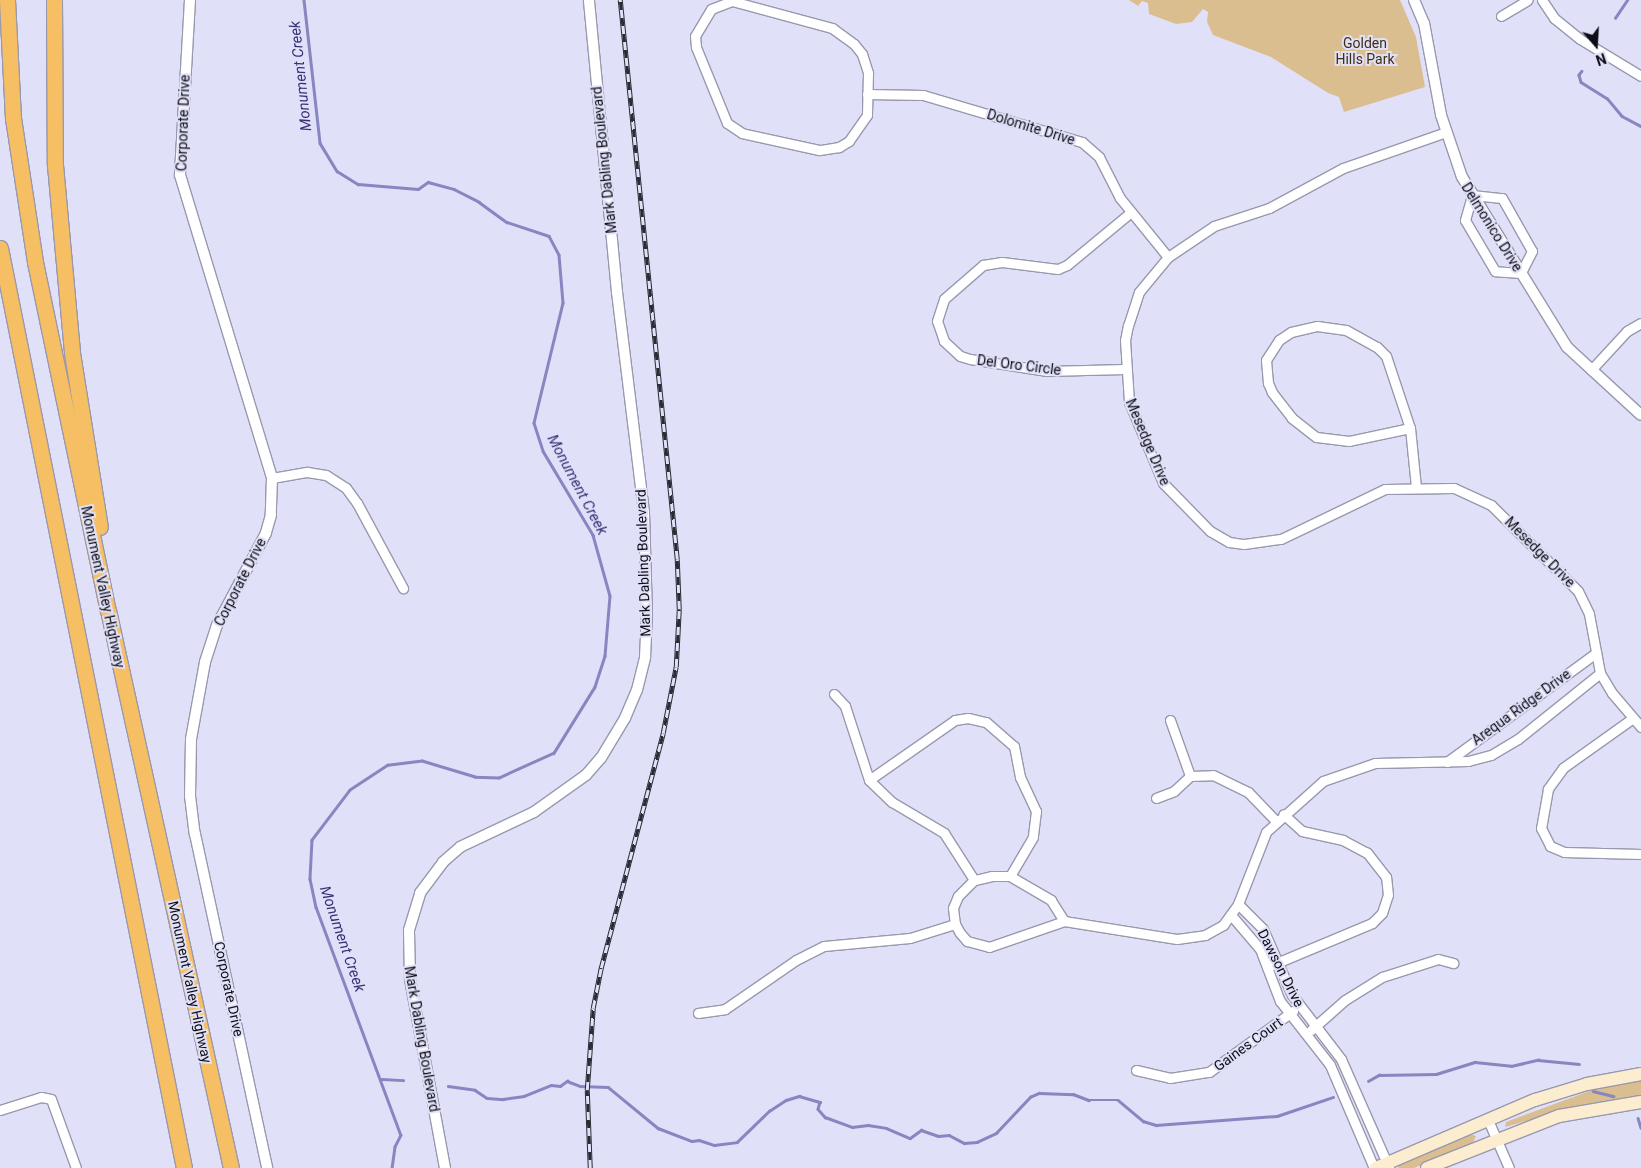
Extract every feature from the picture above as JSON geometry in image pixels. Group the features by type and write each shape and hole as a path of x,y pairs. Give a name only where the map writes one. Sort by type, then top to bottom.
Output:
{"highway":[{"name":"Monument Valley Highway","path":"7,0 13,118 25,207 108,610 231,1168"},
{"path":"54,0 56,165 61,231 78,400 108,570 108,610"},
{"path":"0,248 184,1168"},
{"path":"0,253 5,273"}],"main road":[{"path":"1381,1167 1488,1120 1567,1089 1641,1074"},
{"path":"1427,1168 1496,1139 1559,1116 1641,1102"}],"street":[{"name":"Corporate Drive","path":"190,0 180,175 272,478 271,515 266,533 217,625 205,662 191,740 190,796 195,834 267,1168"},
{"name":"Mark Dabling Boulevard","path":"445,1168 410,979 409,937 417,899 429,878 460,847 534,812 586,774 610,744 625,718 637,690 645,657 647,614 644,512 617,292 589,0"},
{"name":"Delmonico Drive","path":"1414,0 1424,23 1446,132 1462,177 1560,337 1591,370 1641,415"},
{"path":"1501,16 1528,0"},
{"path":"1542,0 1554,18 1580,39 1641,76"},
{"path":"732,1 832,28 862,54 868,73 868,94 864,124 849,141 839,147 819,150 742,133 722,116 696,47 698,26 711,9 732,1"},
{"name":"Dolomite Drive","path":"868,94 923,95 1082,142 1099,157 1120,198 1168,257"},
{"name":"Mesedge Drive","path":"1446,132 1343,168 1269,208 1214,226 1168,257 1148,278 1132,309 1125,340 1125,369 1129,402 1163,483 1210,531 1229,542 1259,543 1281,540 1308,528 1375,492 1416,487 1454,488 1481,498 1502,515 1578,591 1589,614 1600,673 1641,727"},
{"path":"1472,195 1502,198 1532,251 1521,273 1495,271 1465,220 1472,195"},
{"name":"Del Oro Circle","path":"1125,369 1047,370 970,359 960,356 944,341 937,321 944,299 983,265 1002,262 1058,269 1067,265 1131,212"},
{"path":"1591,370 1627,331 1641,323"},
{"path":"1410,428 1349,440 1316,437 1292,418 1272,392 1268,383 1266,360 1279,340 1291,332 1317,326 1357,334 1386,356 1410,428 1416,487"},
{"path":"272,478 307,472 326,476 346,488 358,503 403,588"},
{"name":"Arequa Ridge Drive","path":"1447,762 1596,653"},
{"name":"Arequa Ridge Drive","path":"954,924 967,941 989,947 1064,922 1177,939 1194,938 1214,931 1231,915 1238,904 1258,845 1283,814 1323,780 1357,767 1468,761 1503,748 1600,673"},
{"path":"834,694 845,706 869,780 892,802 944,833 974,880"},
{"path":"869,780 955,720 968,718 986,722 1014,746 1020,777 1036,811 1033,837 1010,876"},
{"path":"1633,718 1563,768 1548,790 1541,828 1550,846 1564,852 1641,854"},
{"path":"1170,720 1190,776"},
{"path":"1156,798 1174,791 1190,776 1202,774 1223,778 1248,792 1276,821"},
{"path":"1267,967 1372,923 1386,904 1388,886 1376,861 1357,846 1343,840 1302,831 1283,814"},
{"path":"698,1013 725,1009 796,960 824,946 910,938 954,924 953,908 958,896 974,880 992,876 1010,876 1051,900 1064,922"},
{"name":"Dawson Drive","path":"1238,904 1264,929 1300,1006 1341,1059 1381,1167"},
{"name":"Dawson Drive","path":"1231,915 1253,937 1289,1014 1336,1076 1381,1167"},
{"path":"1306,1035 1345,1000 1382,977 1438,959 1452,963"},
{"name":"Gaines Court","path":"1136,1070 1170,1078 1209,1072 1300,1006"},
{"path":"0,1110 41,1096 52,1099 76,1168"},
{"path":"1488,1120 1509,1168"}],"green space":[{"name":"Golden Hills Park","path":"1129,0 1400,0 1416,37 1425,87 1344,112 1339,97 1328,93 1271,57 1213,35 1207,22 1208,12 1203,9 1192,22 1176,24 1149,14 1148,3 1142,1 1138,6"},
{"path":"1641,1080 1641,1098 1580,1106 1505,1127 1506,1122 1595,1089"},
{"path":"1470,1134 1476,1136 1473,1143 1414,1168 1398,1168 1399,1165"}],"waterway":[{"name":"Monument Creek","path":"304,0 320,143 337,171 358,184 418,189 428,182 454,189 479,202 507,222 549,236 559,255 563,303 534,423 543,451 593,535 610,596 605,656 595,687 554,753 499,778 475,777 422,761 388,765 350,790 312,840 310,879 316,907 401,1135 395,1147 392,1168"},
{"path":"1615,18 1627,0"},
{"path":"1582,71 1579,75 1581,82 1607,98 1622,116 1641,126"},
{"path":"1368,1081 1379,1075 1436,1074 1475,1062 1511,1066 1538,1060 1579,1064"},
{"path":"382,1079 403,1080"},
{"path":"448,1086 475,1090 487,1098 503,1099 524,1096 551,1085 560,1086 567,1081 580,1086 608,1087 658,1128 692,1141 699,1140 714,1145 737,1142 769,1111 786,1100 799,1096 820,1102 818,1109 825,1117 852,1127 868,1125 886,1128 910,1138 921,1130 938,1136 949,1135 964,1143 977,1142 996,1133 1030,1097 1039,1093 1073,1094 1089,1100 1118,1100 1143,1121 1156,1125 1277,1116 1333,1097"},
{"path":"1593,1091 1613,1096"},
{"path":"1638,1118 1641,1128"}],"railway":[{"path":"590,1168 587,1090 593,1008 601,968 663,733 676,667 679,609 677,559 620,0"}]}
